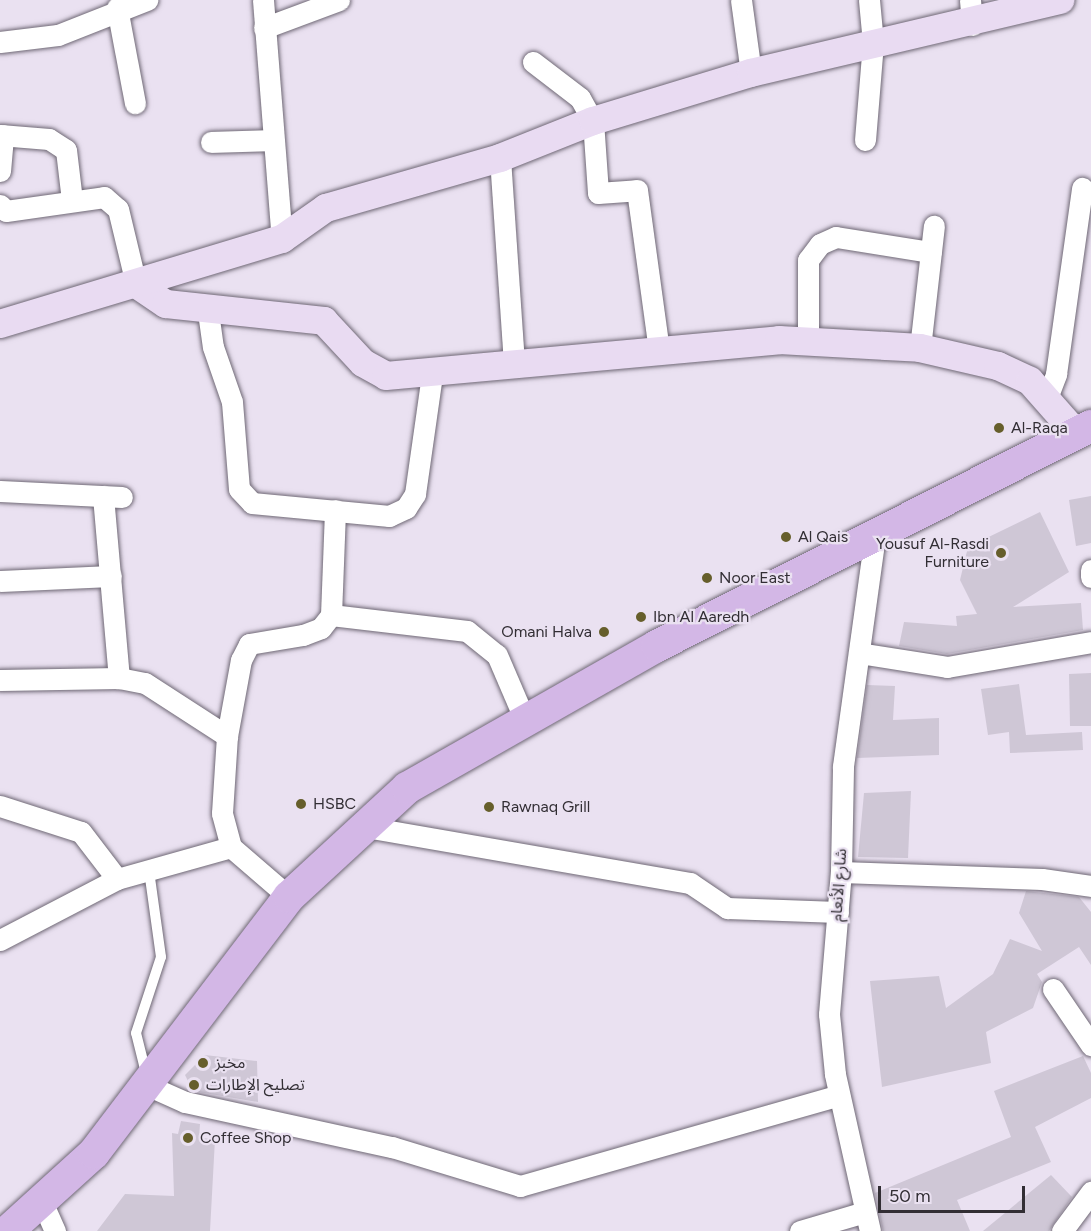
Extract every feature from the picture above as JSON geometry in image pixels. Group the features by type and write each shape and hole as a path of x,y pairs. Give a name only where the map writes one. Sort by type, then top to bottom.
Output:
{"main road":[{"path":"8,1231 49,1218 149,1086 179,1039 289,897 360,826 407,788 524,718 1083,429"}],"street":[{"path":"0,42 58,35 117,8 147,0"},
{"path":"263,0 282,239"},
{"path":"264,28 339,0"},
{"path":"741,0 751,73"},
{"path":"865,140 873,43 869,0"},
{"path":"0,324 282,239 326,208 500,158 593,121 751,73 873,43 971,12 1061,0"},
{"path":"117,8 135,103"},
{"path":"533,62 580,98 593,121 598,193 636,190 659,350"},
{"path":"0,171 1,135 49,139 66,150 72,200"},
{"path":"211,142 273,140"},
{"path":"500,158 514,366"},
{"path":"1047,398 1056,374 1082,188"},
{"path":"0,205 6,212 104,196 118,209 136,284 166,304 208,312 305,316 324,321 363,363 386,376 432,374 659,350 808,339 920,348 998,366 1030,381 1083,429"},
{"path":"920,348 934,226"},
{"path":"808,339 808,260 820,244 836,237 931,252"},
{"path":"208,312 213,347 232,402 242,495 252,502 389,516 406,508 415,494 432,374"},
{"path":"0,491 112,497 111,576 118,678"},
{"path":"289,897 231,847 222,813 227,736 241,660 249,644 303,634 321,628 331,615 334,510"},
{"name":"شارع الأنعام","path":"867,1222 839,1095 829,1014 841,872 843,766 875,536"},
{"path":"1091,570 1091,577"},
{"path":"0,581 111,576"},
{"path":"331,615 467,631 497,655 524,718"},
{"path":"859,653 947,667 1091,642"},
{"path":"0,680 118,678 145,683 227,736"},
{"path":"0,806 81,832 117,879"},
{"path":"360,826 690,884 727,908 838,912"},
{"path":"0,940 117,879 231,847"},
{"path":"841,872 1042,879 1091,886"},
{"path":"1053,989 1091,1045"},
{"path":"149,1086 185,1102 392,1147 520,1186 839,1095"},
{"path":"1062,1231 1091,1192"},
{"path":"800,1231 867,1222"}],"lane":[{"path":"149,870 161,957 136,1033 149,1086"}],"building":[{"path":"1091,496 1091,543 1076,546 1069,500"},
{"path":"1040,512 1069,572 1013,607 1081,603 1083,630 947,654 899,646 904,622 957,626 956,616 977,614 960,580 968,547"},
{"path":"1091,673 1091,726 1070,726 1069,674"},
{"path":"1019,684 1026,735 1082,732 1083,750 1010,753 1009,732 988,735 981,689"},
{"path":"867,685 895,686 893,720 939,718 939,755 857,758"},
{"path":"911,791 908,858 858,857 864,793"},
{"path":"1026,891 1079,897 1091,912 1091,965 1079,947 1037,974 1042,982 1033,1008 986,1032 991,1063 882,1087 870,981 939,976 946,1008 993,974 1010,939 1042,951 1019,913"},
{"path":"205,1055 257,1061 258,1102 193,1091 185,1075"},
{"path":"1083,1056 1091,1073 1091,1098 1035,1127 1051,1162 957,1200 970,1231 883,1231 875,1193 1011,1137 994,1091"},
{"path":"181,1121 200,1124 199,1138 215,1139 210,1231 97,1231 125,1194 174,1196 172,1133 178,1134"},
{"path":"1051,1175 1072,1197 1049,1231 983,1231"}],"place":[{"name":"Al-Raqa","path":"999,428"},
{"name":"Al Qais","path":"786,537"},
{"name":"Yousuf Al-Rasdi Furniture","path":"1001,553"},
{"name":"Noor East","path":"707,578"},
{"name":"Ibn Al Aaredh","path":"641,617"},
{"name":"Omani Halva","path":"604,632"},
{"name":"HSBC","path":"301,804"},
{"name":"Rawnaq Grill","path":"489,807"},
{"name":"مخبز","path":"203,1063"},
{"name":"تصليح الإطارات","path":"194,1085"},
{"name":"Coffee Shop","path":"188,1138"}]}
